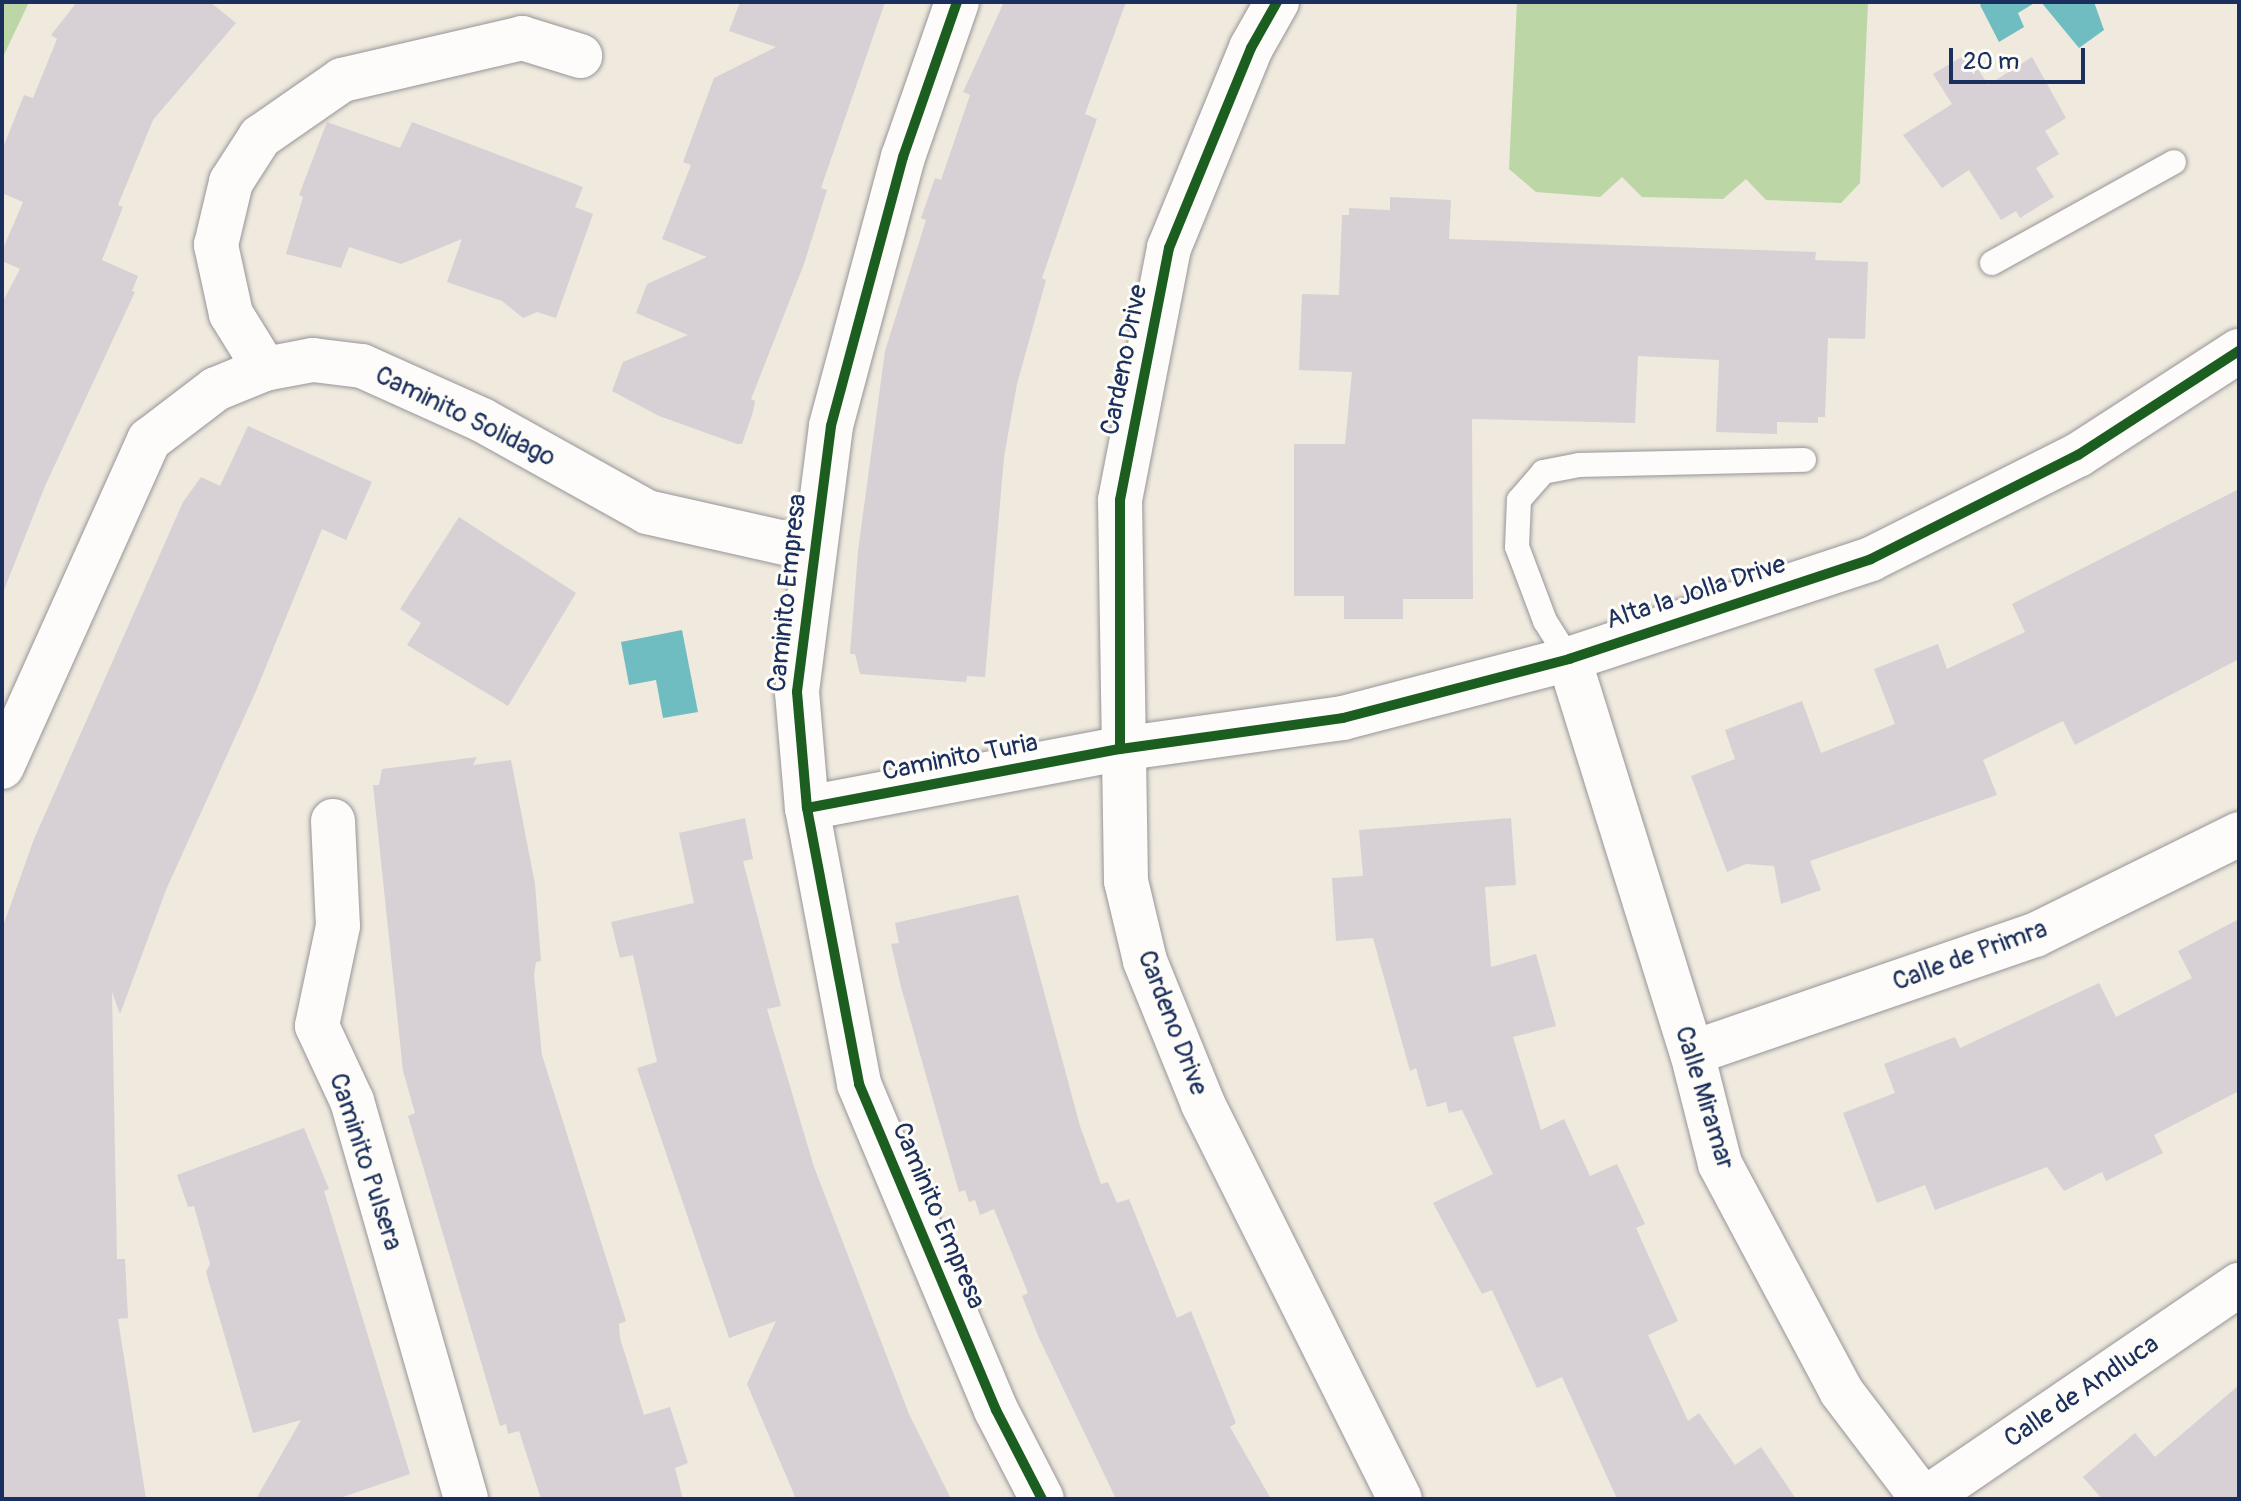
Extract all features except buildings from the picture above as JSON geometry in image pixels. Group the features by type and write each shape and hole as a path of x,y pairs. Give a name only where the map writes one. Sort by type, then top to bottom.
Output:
{"street":[{"name":"Caminito Empresa","path":"957,2 903,157 858,312 831,426 811,549 797,692 807,808 859,1084 996,1410 1042,1499"},
{"name":"Cardeno Drive","path":"1277,2 1251,48 1169,248 1120,500 1120,749 1126,881 1145,961 1203,1104 1400,1499"},
{"path":"265,369 231,314 216,245 231,182 260,137 342,80 522,38 580,56"},
{"name":"Alta la Jolla Drive","path":"1120,749 1343,718 1569,659 1871,559 2078,455 2239,351"},
{"name":"Caminito Solidago","path":"2,767 149,440 216,389 265,369 313,360 362,366 482,420 647,512 811,549"},
{"name":"Calle Miramar","path":"1569,659 1692,1053 1720,1164 1841,1391 1924,1499"},
{"name":"Caminito Turia","path":"807,808 1120,749"},
{"name":"Caminito Pulsera","path":"333,821 338,926 317,1026 352,1101 466,1499"},
{"name":"Calle de Primra","path":"1692,1053 2035,935 2239,834"},
{"name":"Calle de Andluca","path":"1924,1499 2239,1285"}],"lane":[{"path":"1992,263 2174,162"},
{"path":"1569,659 1545,621 1517,547 1519,500 1543,472 1579,465 1804,460"}],"green space":[{"path":"2,2 29,2 2,59"},
{"path":"1517,2 1868,2 1860,183 1841,203 1766,200 1746,179 1723,199 1642,197 1622,177 1600,197 1536,192 1509,169"}],"water":[{"path":"1984,2 2036,2 2018,13 2024,27 1999,42 1980,5"},
{"path":"2041,2 2094,2 2104,30 2079,48"},
{"path":"682,630 698,712 663,718 656,680 629,685 621,642"}],"cycle path":[{"path":"957,2 903,157 831,426 797,692 807,808 859,1084 996,1410 1042,1499"},
{"path":"1120,749 1120,500 1169,248 1251,48 1277,2"},
{"path":"807,808 1120,749 1343,718 1569,659 1871,559 2078,455 2239,351"}]}
